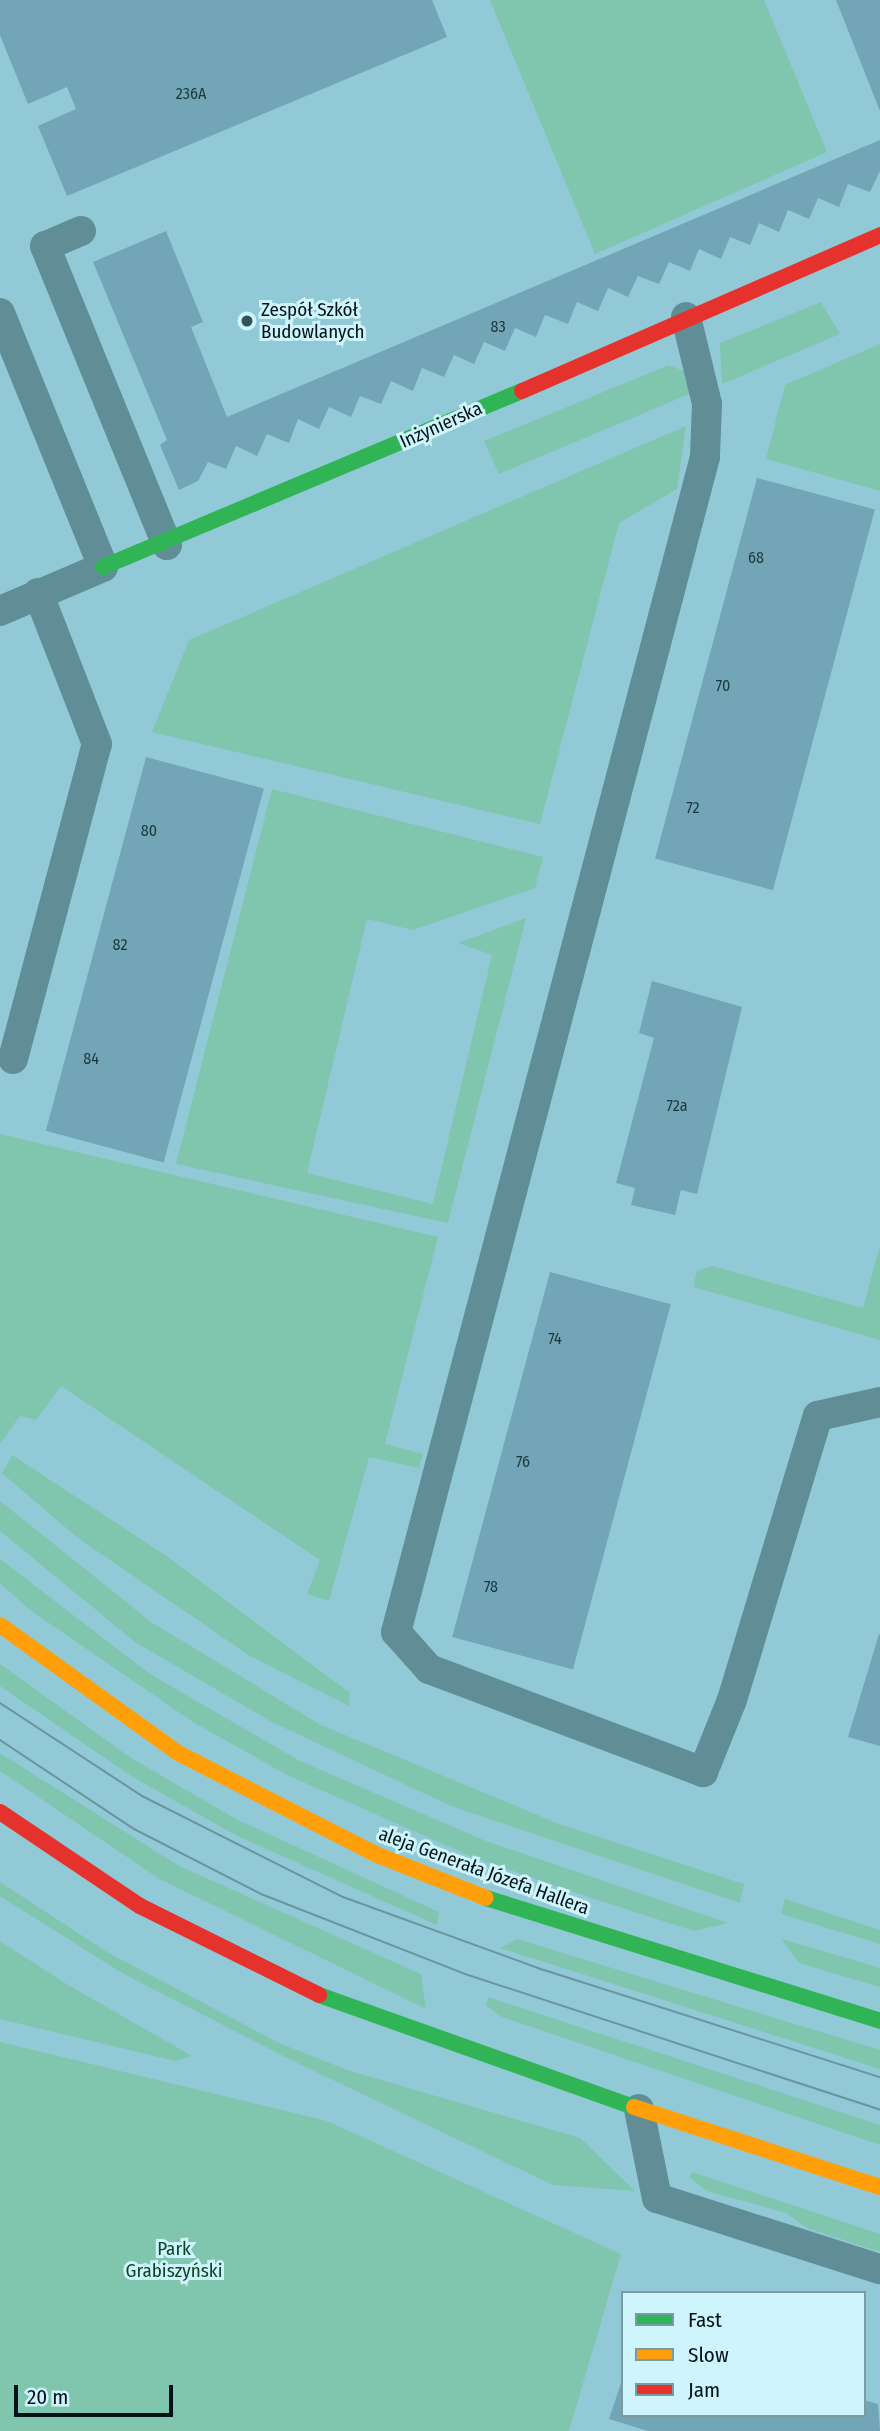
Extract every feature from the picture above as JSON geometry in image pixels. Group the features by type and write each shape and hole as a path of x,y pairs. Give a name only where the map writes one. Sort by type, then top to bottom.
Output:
{"main road":[{"name":"Inżynierska","path":"103,567 167,545 686,317 880,235"},
{"name":"aleja Generała Józefa Hallera","path":"0,1625 178,1753 376,1854 513,1907 880,2021"},
{"path":"0,1812 18,1827 140,1906 292,1985 639,2109 880,2187"},
{"path":"0,1829 18,1827"}],"lane":[{"path":"81,231 45,246 167,545"},
{"path":"0,313 103,567"},
{"path":"686,317 705,394 705,457 396,1632 429,1669 703,1772 732,1700 818,1416 880,1402"},
{"name":"Inżynierska","path":"0,611 103,567"},
{"path":"13,1059 97,744 38,593"},
{"path":"639,2109 657,2198 880,2269"}],"green space":[{"path":"490,0 764,0 827,152 595,254"},
{"path":"821,302 840,334 722,384 720,343"},
{"path":"880,344 880,491 766,459 785,385"},
{"path":"669,365 686,372 694,392 499,474 484,441"},
{"path":"686,426 677,489 619,523 540,824 152,732 189,640"},
{"path":"272,789 543,857 535,888 413,930 367,919 307,1173 433,1204 492,955 458,943 526,918 448,1223 176,1164"},
{"path":"0,1134 438,1237 385,1444 423,1454 419,1468 369,1457 329,1601 307,1594 320,1560 61,1386 36,1420 20,1416 0,1444"},
{"path":"880,1246 880,1340 693,1287 697,1271 712,1266 863,1308"},
{"path":"12,1455 165,1555 350,1693 349,1706 250,1656 78,1538 2,1473"},
{"path":"0,1501 151,1622 321,1725 559,1824 744,1884 740,1903 451,1806 272,1722 135,1642 0,1531"},
{"path":"0,1559 150,1674 300,1761 486,1841 728,1923 694,1931 579,1894 470,1856 285,1774 193,1722 30,1610 0,1583"},
{"path":"0,1664 131,1758 236,1819 439,1912 437,1925 237,1836 131,1776 0,1686"},
{"path":"0,1753 179,1866 421,1974 426,2009 158,1878 0,1771"},
{"path":"0,1882 107,1952 279,2043 350,2071 580,2138 635,2191 553,2185 289,2059 122,1973 0,1896"},
{"path":"785,1899 880,1930 880,1944 781,1914"},
{"path":"517,1939 880,2050 880,2069 500,1948"},
{"path":"782,1939 880,1968 880,1987 799,1963"},
{"path":"0,1941 68,1985 192,2056 175,2061 0,2019"},
{"path":"488,1997 880,2125 880,2145 502,2017 486,2005"},
{"name":"Park Grabiszyński","path":"0,2042 327,2121 621,2254 569,2431 0,2431"},
{"path":"692,2172 880,2234 880,2252 807,2228 786,2213 707,2191 690,2178"}],"building":[{"path":"0,0 432,0 447,37 67,196 38,126 76,109 67,87 28,104 0,35"},
{"path":"836,0 880,0 880,111"},
{"path":"880,140 880,171 870,192 848,184 839,207 818,198 809,219 788,210 779,232 759,223 750,245 730,237 721,259 699,249 690,271 669,262 659,284 638,276 628,297 608,288 598,311 577,302 568,324 545,315 536,337 515,328 505,351 484,342 474,364 454,355 444,377 422,368 413,391 391,381 381,404 360,396 351,417 329,407 319,429 298,419 289,443 267,434 257,456 236,446 226,469 208,462 198,481 179,490 160,445 167,440 93,262 166,231 203,322 191,327 227,417"},
{"path":"757,478 875,510 773,890 655,859"},
{"path":"146,757 264,789 164,1162 46,1131"},
{"path":"652,981 742,1007 697,1194 681,1190 675,1215 631,1205 635,1188 616,1183 654,1038 639,1033"},
{"path":"550,1272 671,1304 573,1669 452,1637"},
{"path":"880,1634 880,1746 848,1737"},
{"path":"621,2383 621,2417 866,2417 866,2401 878,2404 880,2431 648,2431 609,2419"}],"tram line":[{"path":"0,1703 142,1796 343,1897 544,1970 880,2077"},
{"path":"0,1740 134,1829 261,1894 465,1974 880,2110"}],"traffic: fast":[{"path":"103,567 522,391"},
{"path":"486,1898 880,2021"},
{"path":"319,1995 634,2107"}],"traffic: slow":[{"path":"0,1625 178,1753 375,1854 486,1898"},
{"path":"634,2107 880,2187"}],"traffic: jam":[{"path":"522,391 880,235"},
{"path":"0,1812 140,1906 319,1995"}],"place":[{"name":"Zespół Szkół Budowlanych","path":"247,321"}]}
